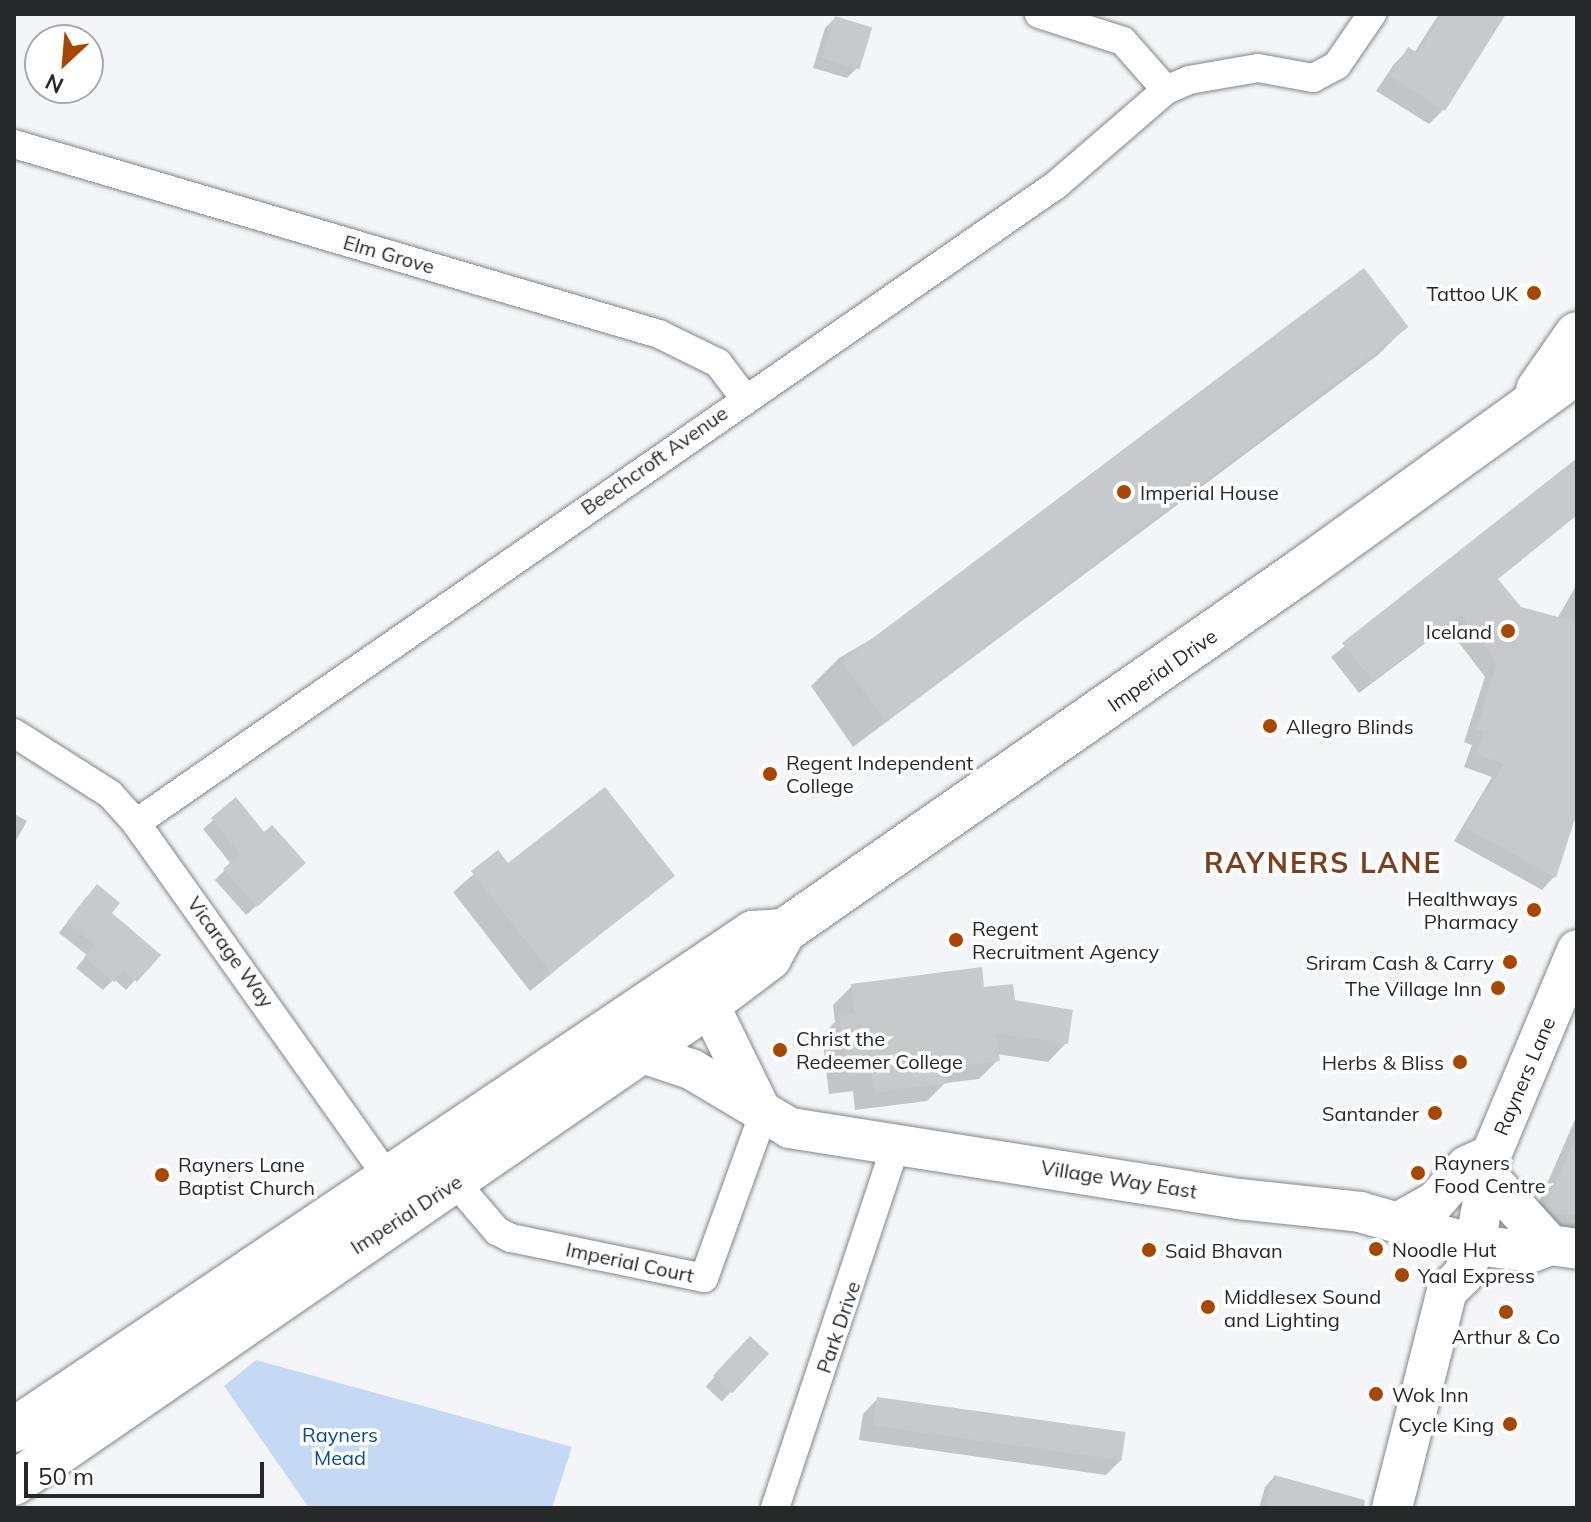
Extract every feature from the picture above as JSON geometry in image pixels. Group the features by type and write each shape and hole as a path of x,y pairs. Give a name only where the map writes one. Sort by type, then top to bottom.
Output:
{"main road":[{"name":"Imperial Drive","path":"1532,399 1577,334"},
{"name":"Imperial Drive","path":"14,1430 399,1193 710,983 769,958 784,931 1289,580 1532,399 1577,372"},
{"name":"Imperial Drive","path":"14,1483 399,1193 455,1182 642,1053 710,983"}],"street":[{"path":"1039,14 1123,41 1166,90 1222,72 1258,68 1313,78 1337,65 1372,14"},
{"name":"Beechcroft Avenue","path":"136,823 744,397 1056,185 1166,90"},
{"name":"Elm Grove","path":"14,144 659,334 718,363 744,397"},
{"name":"Vicarage Way","path":"14,733 110,794 136,823 399,1193"},
{"name":"Rayners Lane","path":"1392,1508 1447,1291 1463,1275 1475,1245 1490,1166 1577,950"},
{"path":"710,983 763,1115"},
{"name":"Village Way East","path":"642,1053 691,1069 763,1115 790,1128 1239,1199 1360,1212 1475,1245 1532,1252 1563,1247"},
{"name":"Imperial Court","path":"455,1182 497,1231 511,1238 704,1278 763,1115"},
{"name":"Park Drive","path":"775,1508 896,1145"},
{"path":"1447,1291 1412,1228 1467,1166 1490,1166 1563,1247"}],"green space":[{"name":"Rayners Mead","path":"256,1360 572,1447 552,1508 309,1508 224,1386"}],"building":[{"path":"1443,14 1506,14 1445,111 1390,76 1408,47 1418,53"},
{"path":"835,16 872,27 859,69 822,58"},
{"name":"Imperial House","path":"1364,268 1409,327 886,721 842,662"},
{"path":"1577,458 1577,515 1498,579 1521,607 1577,622 1577,812 1556,878 1465,827 1504,764 1476,754 1484,732 1476,729 1497,663 1461,615 1373,681 1342,643"},
{"path":"605,787 675,876 551,973 471,871 498,850 508,863"},
{"path":"236,797 264,832 272,825 306,863 257,907 223,869 240,854 211,818"},
{"path":"97,884 120,903 112,913 161,955 137,982 124,970 114,982 84,957 95,945 67,922"},
{"path":"982,967 984,987 1013,984 1015,1000 1073,1010 1068,1044 996,1033 1000,1061 946,1068 948,1083 874,1093 871,1074 847,1076 839,1015 854,1013 851,984"},
{"path":"1577,1134 1577,1216 1552,1213 1545,1206"},
{"path":"750,1336 769,1354 732,1393 713,1375"},
{"path":"877,1397 1126,1432 1122,1461 873,1426"},
{"path":"1274,1475 1365,1500 1364,1508 1265,1508"}],"place":[{"name":"Tattoo UK","path":"1534,293"},
{"name":"Imperial House","path":"1124,492"},
{"name":"Iceland","path":"1508,631"},
{"name":"Allegro Blinds","path":"1270,726"},
{"name":"Regent Independent College","path":"770,774"},
{"name":"Healthways Pharmacy","path":"1534,910"},
{"name":"Regent Recruitment Agency","path":"956,940"},
{"name":"Sriram Cash & Carry","path":"1510,962"},
{"name":"The Village Inn","path":"1498,988"},
{"name":"Christ the Redeemer College","path":"780,1050"},
{"name":"Herbs & Bliss","path":"1460,1062"},
{"name":"Santander","path":"1435,1113"},
{"name":"Rayners Food Centre","path":"1418,1173"},
{"name":"Rayners Lane Baptist Church","path":"162,1175"},
{"name":"Noodle Hut","path":"1376,1249"},
{"name":"Said Bhavan","path":"1149,1250"},
{"name":"Yaal Express","path":"1402,1275"},
{"name":"Middlesex Sound and Lighting","path":"1208,1307"},
{"name":"Arthur & Co","path":"1506,1312"},
{"name":"Wok Inn","path":"1376,1394"},
{"name":"Cycle King","path":"1510,1424"}],"district":[{"name":"RAYNERS LANE","path":"1323,863"}]}
